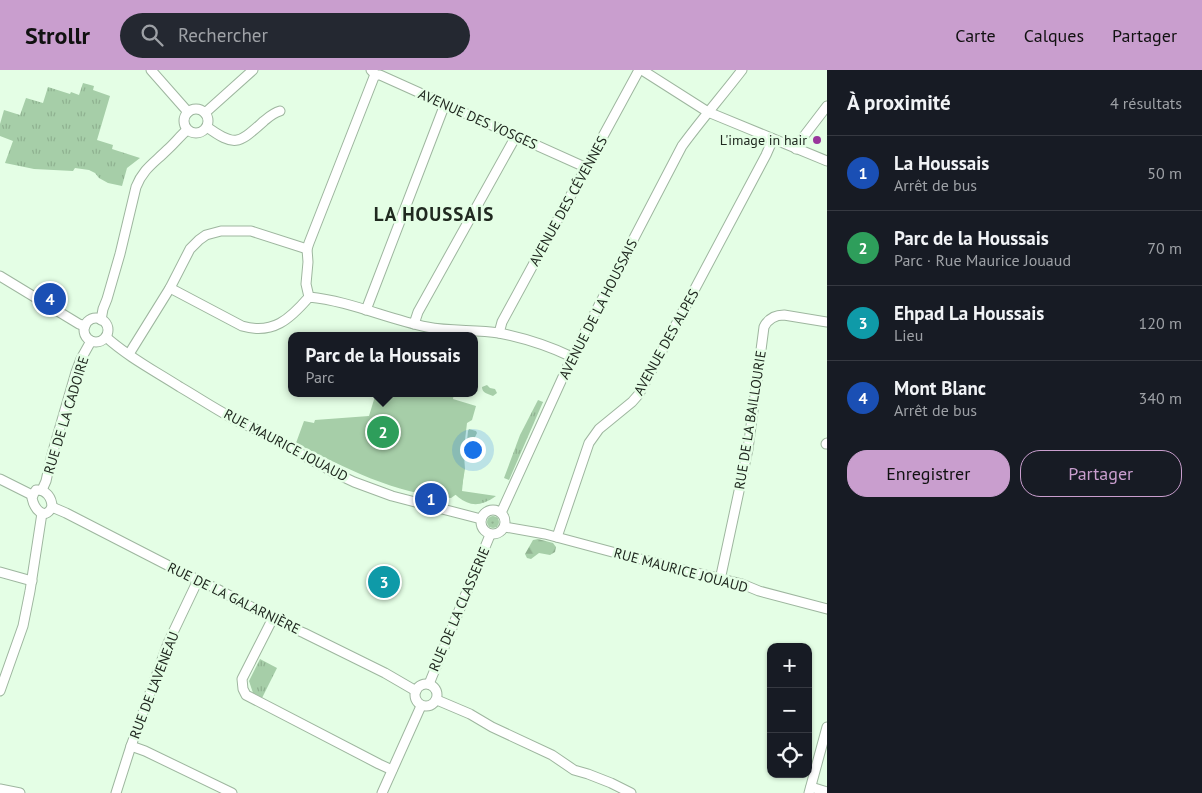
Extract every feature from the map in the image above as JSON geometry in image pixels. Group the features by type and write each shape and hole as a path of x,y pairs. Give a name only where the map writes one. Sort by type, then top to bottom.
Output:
{"street":[{"path":"151,70 188,112"},
{"path":"205,113 253,70"},
{"path":"641,70 708,112 827,161"},
{"name":"AVENUE DES CÉVENNES","path":"498,333 502,322 641,70"},
{"name":"AVENUE DE LA HOUSSAIS","path":"500,512 572,357 682,146 742,70"},
{"path":"309,297 306,284 307,250 374,77 374,72"},
{"name":"AVENUE DES VOSGES","path":"374,72 587,168"},
{"path":"366,310 445,104"},
{"path":"796,149 827,106"},
{"path":"197,109 205,113 208,121 207,128 203,132 192,133 187,130 184,121 188,112 197,109"},
{"path":"207,128 227,140 238,141 248,136 274,112 280,111"},
{"path":"101,320 140,177 187,130"},
{"path":"414,324 418,312 516,136"},
{"name":"AVENUE DES ALPES","path":"556,537 589,443 599,429 639,394 773,140"},
{"path":"129,354 170,288 190,249 199,240 221,230 251,231 307,250"},
{"path":"0,276 85,326"},
{"path":"170,288 242,326 259,329 266,329 282,323 298,310 309,297"},
{"path":"309,297 327,299 429,328 498,333 522,338 554,348 572,357"},
{"name":"RUE DE LA BAILLOURIE","path":"720,580 748,449 764,328 768,321 777,316 827,322"},
{"path":"97,318 101,320 108,327 106,337 99,342 91,341 85,335 85,326 90,320 97,318"},
{"name":"RUE MAURICE JOUAUD","path":"106,337 146,365 245,425 258,430 354,482 392,496 481,519"},
{"name":"RUE DE LA CADOIRE","path":"42,490 76,372 91,341"},
{"path":"0,479 32,495"},
{"path":"36,490 42,490 50,499 52,507 45,514 37,511 32,501 32,495 36,490"},
{"name":"RUE DE LA GALARNIÈRE","path":"52,507 175,570 317,639 416,691"},
{"path":"490,510 500,512 505,518 505,527 500,533 490,535 483,530 481,519 490,510"},
{"path":"0,691 23,626 42,513"},
{"name":"RUE MAURICE JOUAUD","path":"505,527 556,537 720,580 742,584 759,591 827,609"},
{"name":"RUE DE LA CLASSERIE","path":"429,684 490,535"},
{"path":"0,572 32,581"},
{"name":"RUE DE L'AVENEAU","path":"116,793 168,643 198,580"},
{"path":"273,618 242,678 243,689 246,695 392,770"},
{"path":"429,684 436,691 436,700 431,706 421,706 416,700 416,691 418,687 429,684"},
{"path":"436,700 470,714 492,727 552,755 574,770 611,783 630,793"},
{"path":"382,793 421,706"},
{"path":"827,726 825,742 810,790 827,792"},
{"path":"131,746 232,793"},
{"path":"0,789 20,793"}],"green space":[{"path":"83,83 94,86 93,90 110,96 97,140 113,145 112,149 140,158 127,168 122,186 108,183 89,170 75,168 73,171 34,169 5,163 13,141 0,136 0,124 4,110 20,115 26,98 43,103 48,87 79,95"},
{"path":"487,385 495,389 497,393 493,396 484,392 482,387"},
{"path":"375,397 453,397 453,399 476,406 472,420 467,423 465,440 467,441 469,429 477,433 475,440 472,444 469,443 464,455 465,469 461,491 451,498 430,496 410,491 371,478 333,462 296,443 304,421 314,423 315,420 369,416"},
{"path":"538,400 543,402 509,480 504,478 520,435"},
{"path":"464,471 462,491 496,496 480,504 473,504 460,499 442,482"},
{"path":"493,516 499,522 493,528 487,522"},
{"path":"538,539 553,543 556,547 555,552 550,555 539,553 531,559 527,558 525,554 533,540"},
{"path":"260,659 277,668 262,698 253,693 249,681"}],"place":[{"name":"L'image in hair","path":"817,140"},
{"name":"Mont Blanc","path":"50,299"},
{"name":"Parc de la Houssais","path":"383,432"},
{"name":"La Houssais","path":"431,499"},
{"name":"Ehpad La Houssais","path":"384,582"}],"district":[{"name":"LA HOUSSAIS","path":"434,214"}]}
